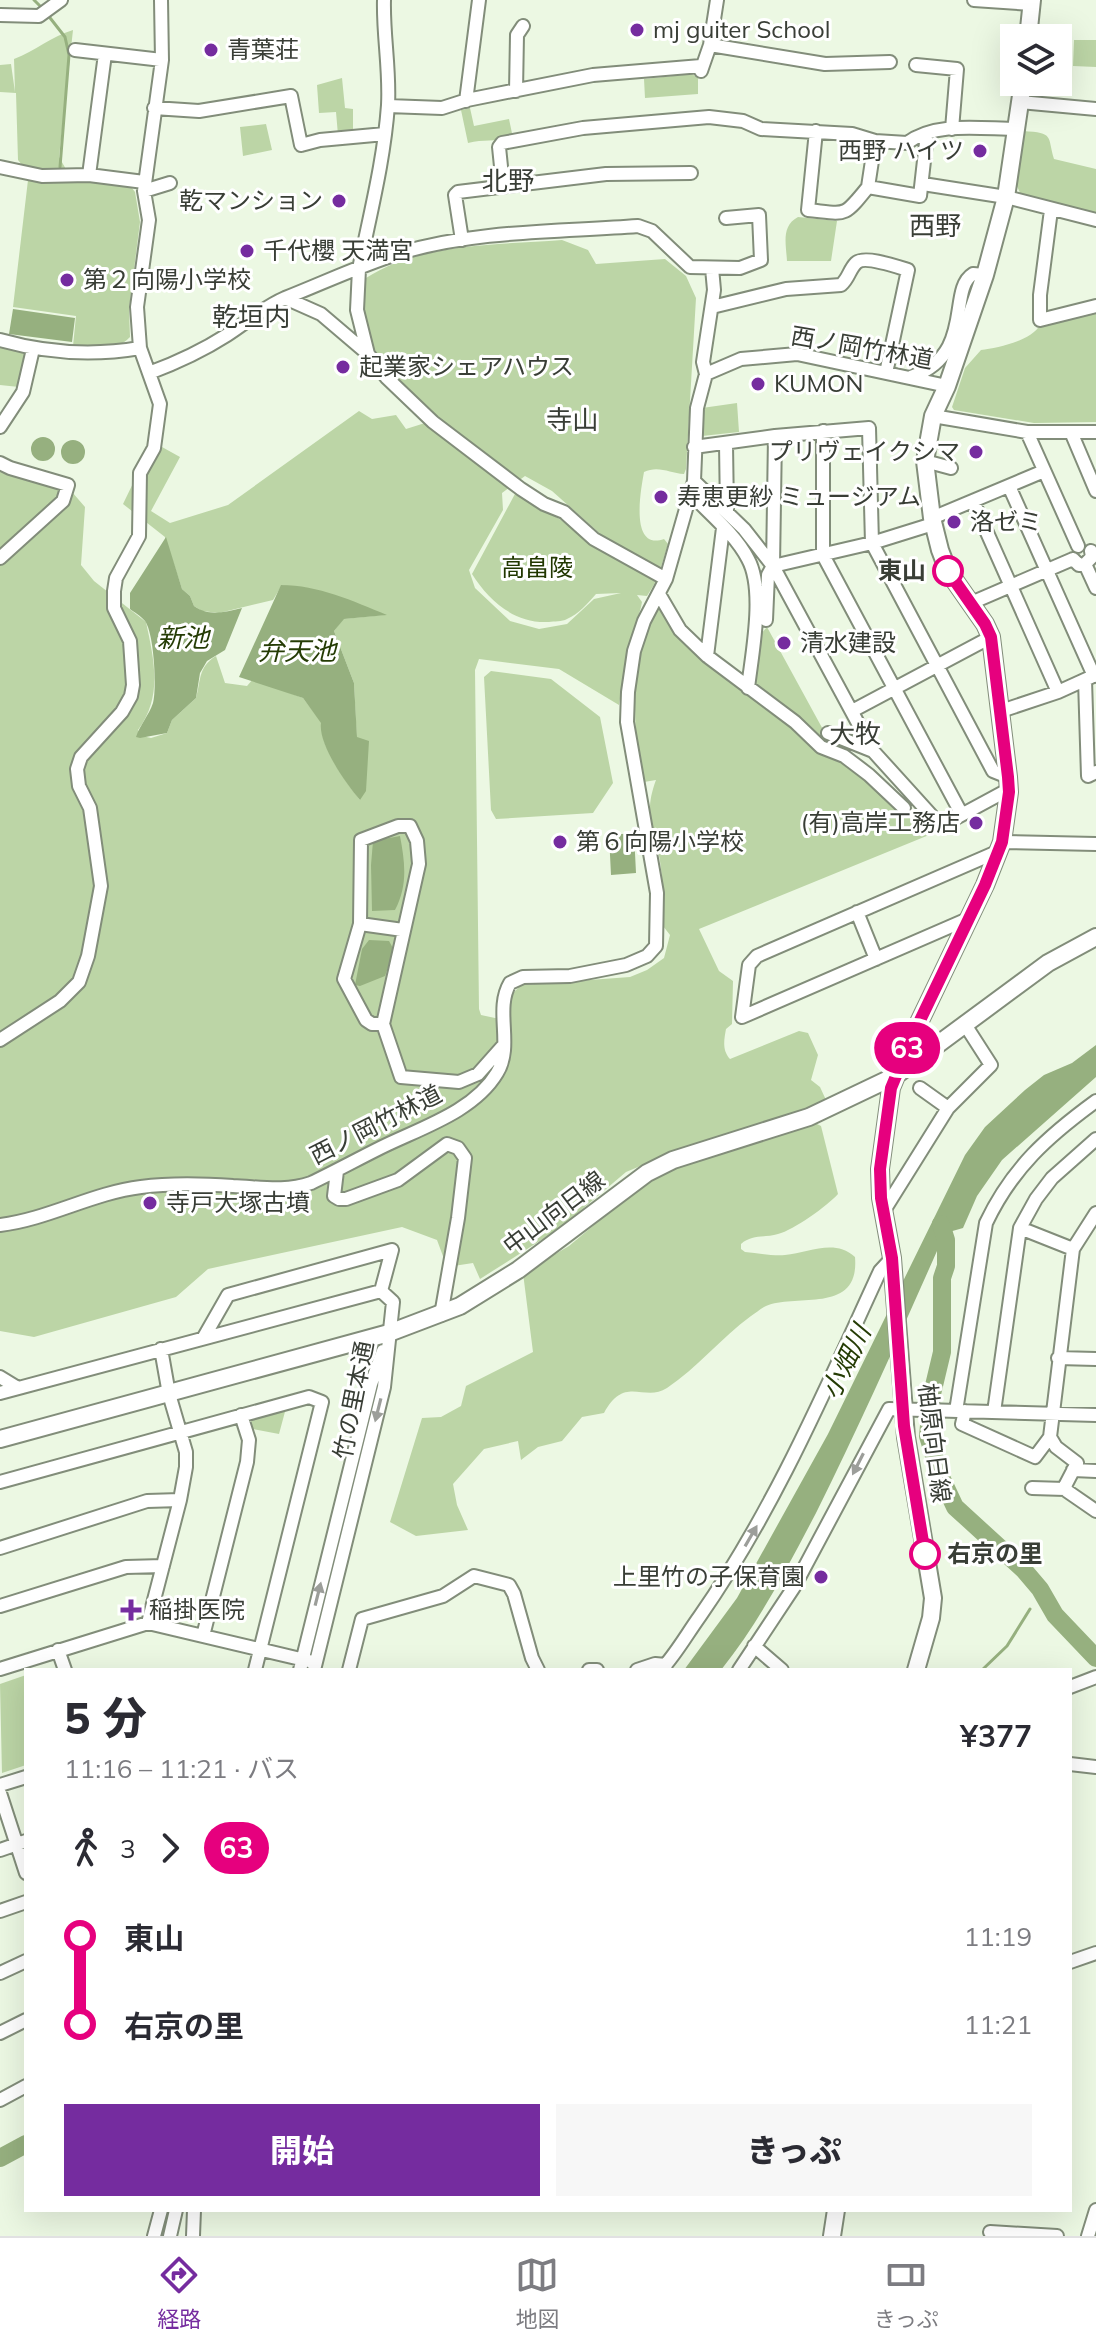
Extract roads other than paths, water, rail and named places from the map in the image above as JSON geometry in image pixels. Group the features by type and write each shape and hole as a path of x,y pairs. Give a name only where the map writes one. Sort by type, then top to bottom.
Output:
{"main road":[{"path":"1030,24 1032,2"},
{"path":"991,637 948,571 932,521 925,461 933,416 947,386 985,275 1006,197 1021,96"},
{"name":"柚原向日線","path":"917,1668 931,1618 933,1598 903,1410 892,1258 880,1184 882,1144 895,1076 1001,846 1009,784 991,637"},
{"name":"中山向日線","path":"0,1439 389,1333 441,1315 518,1270 647,1173 673,1160 809,1117 895,1076 1048,963 1096,937"},
{"path":"832,2236 836,2212"}],"street":[{"path":"0,15 39,16 61,0"},
{"path":"0,1040 60,1001 79,982 88,956 101,886 90,808 76,775 81,757 122,712 133,685 130,641 114,608 114,591 116,578 139,536 140,473 154,448 160,404 140,348 137,307 149,220 144,186 162,60 161,0"},
{"path":"368,354 357,310 359,269 383,163 388,106 384,0"},
{"path":"466,101 479,0"},
{"path":"388,106 442,108 593,75 701,69 710,45 717,0"},
{"path":"974,0 1032,2"},
{"path":"516,91 517,35 523,26"},
{"path":"710,45 825,64 890,62"},
{"path":"75,50 162,60"},
{"path":"89,175 105,54"},
{"path":"916,65 957,69 952,129"},
{"path":"154,108 199,111 291,96 301,145 320,140 385,134"},
{"path":"1020,102 1096,109"},
{"path":"503,186 499,147 502,143 583,128 709,117 743,121 761,129 852,134 875,141 907,143 917,136 952,129 1017,129"},
{"path":"816,131 808,210 850,211 868,187 875,141"},
{"path":"868,187 920,196 927,134"},
{"path":"0,167 42,176 89,175 144,186 170,183"},
{"path":"462,240 455,195 606,174 691,173"},
{"path":"923,184 1006,197 1096,220"},
{"path":"1051,210 1040,295 1040,320 1096,306"},
{"path":"149,373 184,360 255,318 269,305 285,298 400,253 462,240 522,232 638,226 652,231 690,267 740,268 761,260 759,215 726,218"},
{"path":"712,307 786,289 841,285 860,261 870,260 908,270 886,373"},
{"path":"706,374 703,362 712,307 712,268"},
{"path":"908,378 926,372 945,354 961,309 965,281 973,274 985,275"},
{"path":"285,298 321,314 368,354 387,378 433,422 521,489 564,512 594,539 666,579"},
{"path":"0,340 33,349 89,353 140,348"},
{"path":"0,427 23,392 33,349"},
{"name":"西ノ岡竹林道","path":"0,1225 23,1222 96,1197 139,1187 293,1189 337,1171 436,1122 473,1099 498,1072 504,1045 503,1005 510,983 523,977 602,971 639,961 652,953 656,946 657,893 627,722 628,692 634,651 644,621 666,579 692,487 697,408 706,374 741,359 797,354 947,386"},
{"path":"933,416 1027,432 1096,432"},
{"path":"692,487 727,512 773,566 873,751 941,826 1002,793 1009,784 993,771 872,543 869,428 694,447"},
{"path":"823,431 823,555 961,813"},
{"path":"1027,432 1085,554 1096,588"},
{"path":"1071,432 1096,491"},
{"path":"766,620 768,575 773,566 775,436"},
{"path":"726,444 727,512"},
{"path":"925,461 951,468"},
{"path":"0,463 68,485 63,501 0,558"},
{"path":"773,566 872,543 932,521 1044,471"},
{"path":"1009,486 1092,677 1088,776 1096,772"},
{"path":"692,487 742,548 752,567 755,579 748,688"},
{"path":"973,501 1058,692"},
{"path":"707,656 723,528"},
{"path":"971,603 1085,554"},
{"path":"659,594 680,630 707,656 795,722 821,747 844,756 869,775 904,808"},
{"path":"852,711 991,637"},
{"path":"1001,711 1092,677"},
{"path":"828,733 873,751"},
{"path":"383,1024 372,1024 366,1020 344,979 360,924 361,840 398,826 410,826 417,841 419,864 383,1024 401,1077 459,1082 478,1074 504,1045"},
{"path":"970,918 742,1017 749,965 757,956 1001,846 1096,844"},
{"path":"857,912 876,959"},
{"path":"360,924 403,930"},
{"path":"883,1212 948,1108 991,1065 964,1023"},
{"path":"920,1088 948,1108"},
{"path":"1096,1101 1054,1132 1023,1164 1000,1195 986,1223 960,1411 962,1424 1035,1457 1050,1437 1073,1249 1096,1213"},
{"path":"994,1412 1020,1228 1052,1178 1096,1139"},
{"path":"337,1171 334,1196 346,1199 398,1180 447,1144 463,1153 458,1218 441,1315"},
{"path":"1020,1228 1073,1249"},
{"path":"204,1337 228,1295 392,1250 381,1291"},
{"path":"643,1668 665,1665 721,1586 758,1523 832,1377 880,1271 892,1258"},
{"path":"0,1393 371,1291 381,1291 393,1302 389,1333"},
{"name":"竹の里本通","path":"301,1665 371,1384 389,1333"},
{"name":"竹の里本通","path":"315,1667 384,1387 389,1333"},
{"path":"148,1623 180,1500 186,1452 169,1394 161,1349"},
{"path":"1058,1358 1096,1359"},
{"path":"0,1377 18,1388"},
{"path":"0,1482 309,1397 322,1402 256,1668"},
{"path":"740,1668 794,1587 889,1409 1096,1415"},
{"path":"203,1636 247,1462 249,1440 241,1415"},
{"path":"1050,1437 1056,1447 1077,1463 1065,1489"},
{"path":"1073,1470 1096,1471"},
{"path":"1032,1488 1065,1489 1096,1511"},
{"path":"0,1548 147,1501 180,1500"},
{"path":"0,1606 126,1567 163,1566"},
{"path":"350,1668 362,1619 443,1596 474,1576 509,1585 537,1668"},
{"path":"0,1669 148,1623 260,1650 315,1667"},
{"path":"754,1646 780,1668"},
{"path":"58,1650 64,1668"},
{"path":"1072,1686 1094,1681"},
{"path":"1072,1764 1096,1767"},
{"path":"0,1785 24,1778"},
{"path":"0,1793 22,1843 0,1850"},
{"path":"0,1911 24,1903"},
{"path":"1072,1961 1096,1953"},
{"path":"0,1973 24,1962"},
{"path":"0,2033 24,2021"},
{"path":"0,2100 24,2087"},
{"path":"1088,2236 1096,2210"},
{"path":"154,2236 160,2212"},
{"path":"170,2236 176,2212"},
{"path":"193,2236 194,2212"},
{"path":"990,2232 1057,2236"}],"water":[{"path":"13,309 75,318 72,342 9,334"},
{"path":"43,437 52,440 55,449 52,458 43,461 34,458 31,449 34,440"},
{"path":"73,440 82,443 85,452 82,461 73,464 64,461 61,452 64,443"},
{"name":"新池","path":"166,537 182,589 190,596 194,606 211,613 242,608 225,650 207,661 200,673 196,698 172,720 167,733 140,738 136,737 153,703 154,661 148,627 130,609 130,593"},
{"name":"弁天池","path":"281,585 322,591 387,615 344,619 334,631 354,683 357,737 369,741 366,791 360,800 334,763 324,742 321,723 303,698 239,677"},
{"path":"634,833 636,873 611,875 609,835"},
{"path":"400,836 404,874 399,901 395,910 372,911 373,841"},
{"path":"369,940 389,941 394,950 385,976 355,985 362,949"},
{"path":"1096,1045 1096,1077 1002,1160 977,1196 963,1228 949,1232 937,1251 816,1513 748,1633 722,1668 685,1668 737,1598 828,1434 965,1155 985,1127 1025,1090 1044,1075 1072,1063"}],"waterway":[{"path":"34,0 42,8"},
{"path":"47,14 65,37 69,55 60,167"},
{"path":"941,1224 946,1240 946,1266 942,1278 942,1352 932,1394 928,1436 940,1475 955,1507 1023,1569 1040,1589 1055,1615 1096,1658"},
{"path":"984,1668 1007,1646 1030,1609"},
{"name":"小畑川","path":"0,2158 24,2145"}],"place":[{"name":"mj guiter School","path":"637,30"},
{"name":"青葉荘","path":"211,50"},
{"name":"西野 ハイツ","path":"980,151"},
{"name":"乾マンション","path":"339,201"},
{"name":"千代櫻 天満宮","path":"247,251"},
{"name":"第２向陽小学校","path":"67,280"},
{"name":"起業家シェアハウス","path":"343,367"},
{"name":"KUMON","path":"758,384"},
{"name":"プリヴェイクシマ","path":"976,452"},
{"name":"寿恵更紗 ミュージアム","path":"661,497"},
{"name":"洛ゼミ","path":"954,522"},
{"name":"東山","path":"948,571"},
{"name":"清水建設","path":"784,643"},
{"name":"(有)高岸工務店","path":"976,823"},
{"name":"第６向陽小学校","path":"560,842"},
{"name":"寺戸大塚古墳","path":"150,1203"},
{"name":"右京の里","path":"925,1554"},
{"name":"上里竹の子保育園","path":"821,1577"},
{"name":"稲掛医院","path":"131,1610"}],"district":[{"name":"北野","path":"508,181"},
{"name":"西野","path":"935,226"},
{"name":"乾垣内","path":"251,317"},
{"name":"寺山","path":"572,420"},
{"name":"大牧","path":"855,734"}],"park label":[{"name":"高畠陵","path":"537,568"}]}
